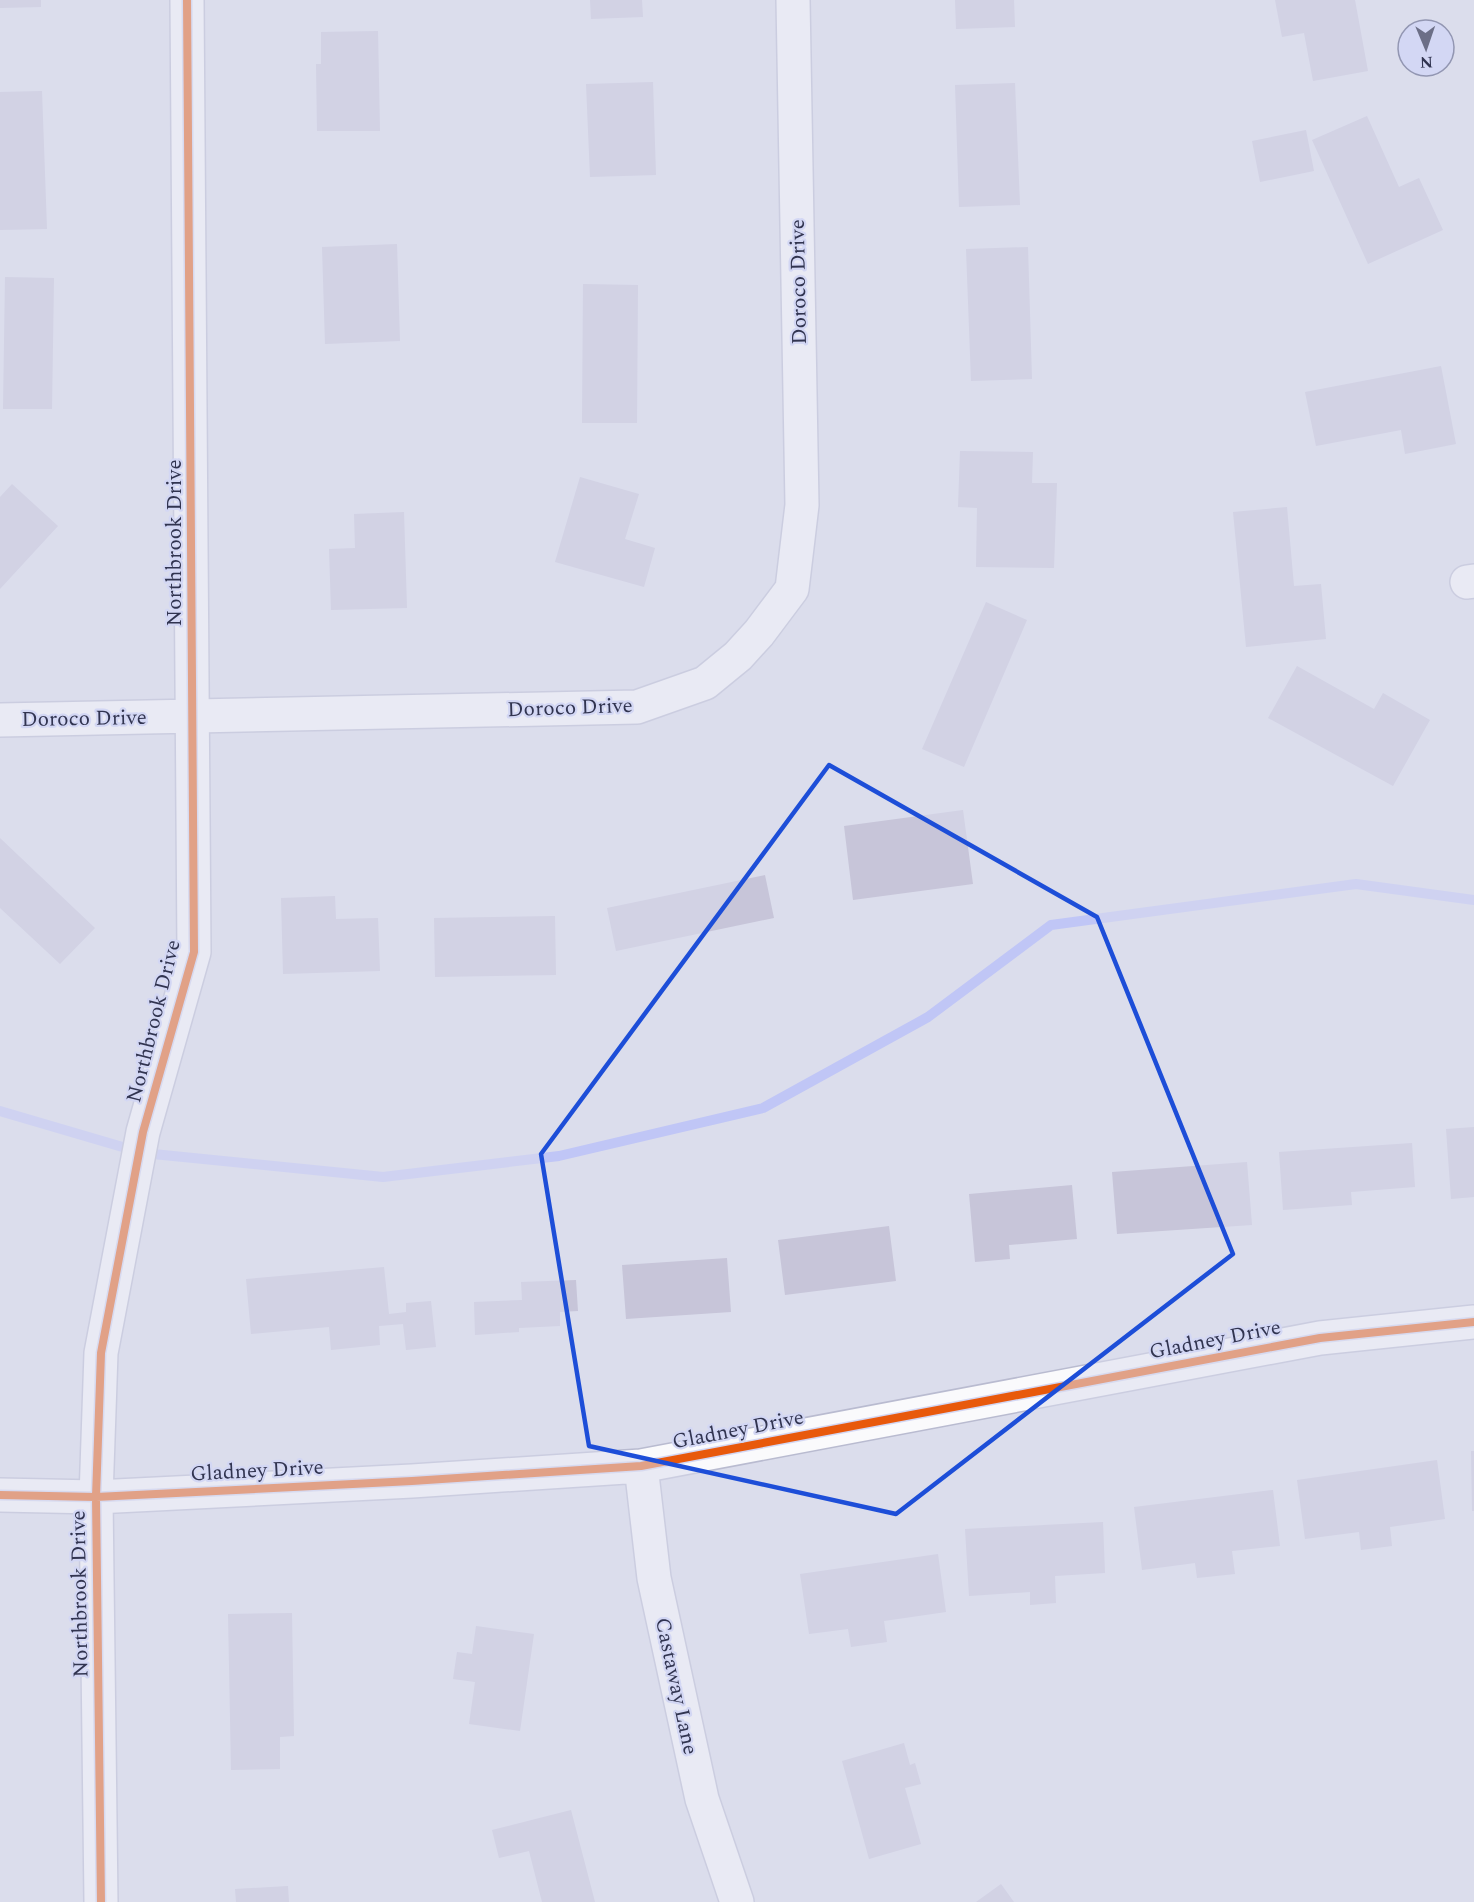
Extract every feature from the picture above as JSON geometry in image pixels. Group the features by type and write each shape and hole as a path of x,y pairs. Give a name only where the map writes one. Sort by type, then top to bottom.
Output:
{"street":[{"name":"Northbrook Drive","path":"101,1902 96,1497 101,1353 143,1132 194,952 187,0"},
{"name":"Doroco Drive","path":"0,720 637,706 705,683 738,656 759,633 792,589 802,505 794,0"},
{"name":"Gladney Drive","path":"0,1495 96,1497 412,1481 641,1466 1320,1338 1474,1322"},
{"name":"Castaway Lane","path":"641,1466 654,1578 702,1798 737,1902"}],"highlighted area":[{"path":"829,765 1097,917 1233,1254 896,1514 589,1446 541,1154"}],"building":[{"path":"0,0 41,0 41,7 0,8"},
{"path":"590,0 642,0 643,17 591,19"},
{"path":"955,0 1014,0 1015,27 956,29"},
{"path":"1275,0 1355,0 1368,71 1313,81 1304,33 1282,37"},
{"path":"378,31 380,131 317,131 316,64 321,64 321,32"},
{"path":"653,82 656,175 590,177 586,84"},
{"path":"1015,83 1020,205 959,207 955,85"},
{"path":"42,91 47,229 0,230 0,92"},
{"path":"1367,116 1399,187 1419,178 1443,230 1368,264 1312,140"},
{"path":"1306,130 1314,171 1260,182 1252,141"},
{"path":"397,244 400,341 325,344 322,247"},
{"path":"1028,247 1032,379 971,381 966,249"},
{"path":"5,277 54,278 52,409 3,409"},
{"path":"583,284 638,285 637,423 582,423"},
{"path":"1441,366 1456,444 1405,454 1401,430 1316,446 1305,392"},
{"path":"960,451 1033,452 1032,483 1057,483 1054,568 976,567 977,508 958,507"},
{"path":"580,477 639,494 625,539 655,548 644,587 555,562"},
{"path":"12,484 58,526 0,589 0,497"},
{"path":"1287,507 1294,586 1321,584 1326,639 1246,647 1233,512"},
{"path":"404,512 407,608 331,610 329,549 355,548 354,514"},
{"path":"986,602 1027,620 964,767 922,749"},
{"path":"1297,666 1374,709 1383,693 1430,720 1393,786 1268,718"},
{"path":"963,810 973,884 853,900 844,826"},
{"path":"0,838 95,928 60,964 0,908"},
{"path":"765,875 774,918 616,951 607,908"},
{"path":"335,896 336,919 378,918 380,971 283,974 281,898"},
{"path":"555,916 556,975 435,977 434,918"},
{"path":"1474,1127 1474,1197 1451,1199 1446,1129"},
{"path":"1412,1143 1415,1187 1351,1192 1352,1205 1283,1210 1279,1152"},
{"path":"1247,1162 1252,1225 1117,1234 1112,1172"},
{"path":"1072,1185 1077,1239 1009,1245 1010,1259 975,1262 969,1194"},
{"path":"889,1226 896,1281 785,1295 778,1240"},
{"path":"727,1258 731,1312 626,1319 622,1265"},
{"path":"384,1267 389,1314 406,1312 406,1303 431,1301 436,1347 406,1350 403,1324 379,1326 380,1345 331,1350 329,1327 251,1334 246,1279"},
{"path":"576,1280 578,1311 560,1312 560,1326 519,1328 519,1332 475,1335 474,1302 522,1300 521,1282"},
{"path":"1471,1451 1474,1451 1474,1511 1472,1511"},
{"path":"1437,1460 1445,1519 1390,1527 1392,1546 1361,1550 1359,1532 1305,1539 1297,1480"},
{"path":"1273,1490 1280,1546 1232,1551 1235,1574 1197,1578 1195,1563 1142,1570 1134,1507"},
{"path":"1103,1522 1105,1573 1055,1576 1056,1603 1030,1605 1030,1592 969,1596 965,1529"},
{"path":"938,1554 946,1612 884,1621 887,1642 851,1647 848,1629 809,1634 800,1574"},
{"path":"292,1613 294,1736 280,1737 280,1769 231,1770 228,1614"},
{"path":"476,1626 534,1634 520,1731 469,1724 475,1682 453,1679 457,1652 472,1654"},
{"path":"904,1743 910,1765 915,1763 921,1784 905,1788 921,1844 869,1859 842,1761"},
{"path":"571,1810 595,1902 542,1902 529,1851 499,1858 492,1830"},
{"path":"1001,1884 1014,1902 976,1902"},
{"path":"288,1886 289,1902 236,1902 235,1889"}],"waterway":[{"path":"0,1111 143,1153 383,1177 559,1156 763,1108 928,1017 1051,925 1356,884 1474,900"}],"cycle path":[{"path":"101,1902 96,1497 101,1353 143,1132 194,952 187,0"},
{"path":"0,1495 96,1497 412,1481 641,1466 1320,1338 1474,1322"}]}
